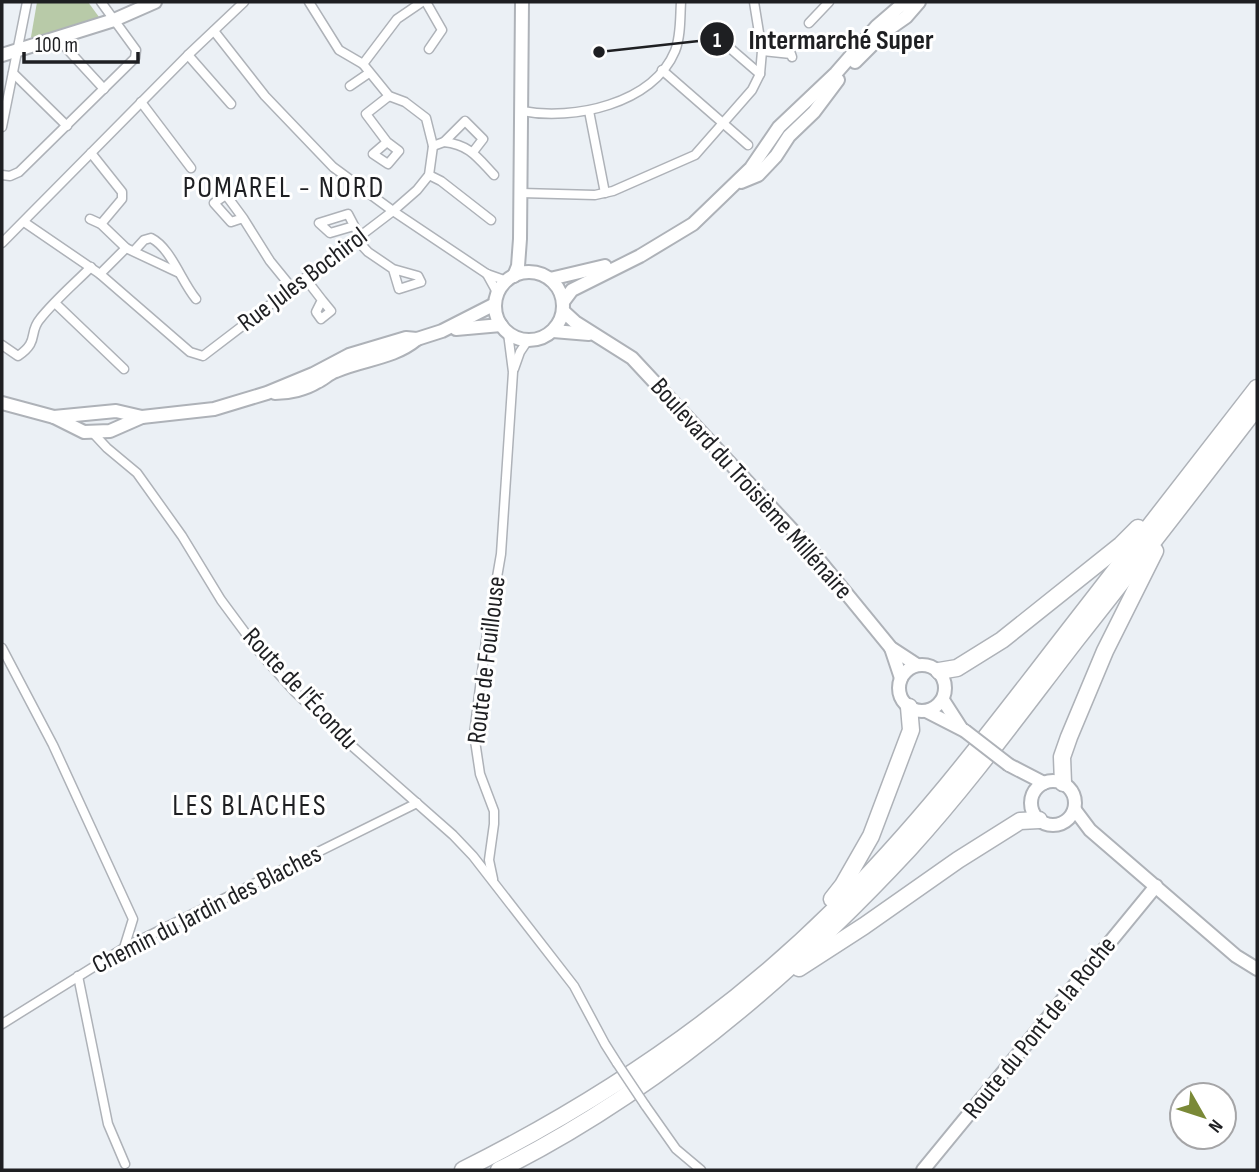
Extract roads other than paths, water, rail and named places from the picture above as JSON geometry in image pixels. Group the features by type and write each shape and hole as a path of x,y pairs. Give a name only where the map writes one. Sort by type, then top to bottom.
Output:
{"highway":[{"path":"463,1170 532,1135 662,1053 748,987 832,912 899,843 954,779 1257,388"},
{"path":"499,1170 552,1144 683,1057 840,920 919,838 963,786 1257,407"},
{"path":"939,671 957,668 1002,640 1121,545 1153,511 1173,496"},
{"path":"1063,783 1062,757 1069,737 1105,651 1172,518"},
{"path":"793,948 843,886 871,836 911,730 909,707"},
{"path":"759,993 1020,821 1039,820"}],"street":[{"path":"2,127 27,2"},
{"path":"2,175 10,176 19,172 135,58 136,50 101,2"},
{"path":"2,55 114,20 155,2"},
{"path":"2,243 244,2"},
{"path":"309,2 339,50 363,64 389,96 405,102 425,118 433,146 429,175 441,181 491,220"},
{"path":"363,64 397,19 424,2 442,30 429,49"},
{"path":"442,331 497,299 518,266 522,2"},
{"path":"522,111 589,111 643,90 675,51 681,2"},
{"path":"521,193 586,196 605,193 695,155 752,90 760,74 762,51 754,2"},
{"path":"809,23 830,2"},
{"path":"104,444 110,431 127,418 214,409 267,393 313,374 349,355 406,338 417,339 442,331 482,325 504,329 528,340 537,339 553,331 572,289 660,245 693,224 751,168 779,127 836,73 877,26 905,2"},
{"path":"731,186 758,175 776,156 789,135 814,112 857,59 886,31 906,17 919,2"},
{"path":"214,31 265,96 333,167 487,274 510,279 535,273"},
{"path":"57,38 104,89"},
{"path":"731,49 760,74"},
{"path":"762,51 791,54 792,57"},
{"path":"188,55 231,104"},
{"path":"662,70 748,145"},
{"path":"13,73 67,126"},
{"path":"350,86 369,73"},
{"path":"387,142 366,114 389,96"},
{"path":"141,102 191,167"},
{"path":"589,111 605,193"},
{"path":"433,146 444,142 465,121 483,139 473,152"},
{"path":"444,142 461,144 473,152 494,175"},
{"path":"91,153 122,192 122,199 101,224"},
{"name":"Rue Jules Bochirol","path":"24,222 100,274 190,352 203,356 393,211 417,190 429,175"},
{"path":"550,279 611,264 703,212"},
{"path":"243,218 270,261 292,288"},
{"path":"90,219 101,224 130,249 177,272"},
{"path":"354,226 358,238 368,252 393,269"},
{"path":"100,274 130,249 151,237 157,240 170,257 195,299"},
{"path":"520,239 523,259 535,273 550,279 558,289 563,306"},
{"path":"2,345 18,355 26,350 33,342 37,322 91,267"},
{"path":"487,274 497,299 504,329"},
{"path":"305,278 322,300"},
{"path":"55,303 124,369"},
{"name":"Boulevard du Troisième Millénaire","path":"563,306 575,322 632,358 810,550 891,648 918,665"},
{"name":"Route de Fouillouse","path":"504,329 513,372"},
{"name":"Boulevard du Troisième Millénaire","path":"553,331 578,332 603,338"},
{"name":"Route de Fouillouse","path":"494,882 489,860 495,824 494,811 480,774 474,734 501,554 513,372 520,352 528,340"},
{"path":"2,394 27,409"},
{"path":"2,403 71,421 116,411 127,418"},
{"path":"71,421 84,432 110,431"},
{"name":"Route de l'Écondu","path":"93,433 137,473 152,492 216,592 261,654 352,746 453,835 494,882"},
{"path":"2,648 53,745 133,919 124,948"},
{"name":"Boulevard du Troisième Millénaire","path":"891,648 901,678"},
{"path":"926,711 943,700 946,685 939,671 933,667 918,665 905,672 901,678 899,691 909,707 926,711 963,730 1010,767 1044,783"},
{"path":"943,700 963,730"},
{"path":"1010,767 1032,795"},
{"path":"1090,830 1066,822 1052,826 1039,820 1031,809 1032,795 1044,783 1063,783 1074,794 1075,810 1090,830 1236,957 1257,969"},
{"name":"Chemin du Jardin des Blaches","path":"2,1024 124,948 417,803"},
{"path":"1066,822 1075,810"},
{"path":"494,882 574,986 605,1044 676,1149 701,1170"},
{"name":"Route du Pont de la Roche","path":"923,1170 1156,886"},
{"path":"78,976 108,1124 125,1164"}],"place":[{"name":"Intermarché Super","path":"599,52"}],"district":[{"name":"POMAREL - NORD","path":"284,188"},
{"name":"LES BLACHES","path":"250,806"}]}
